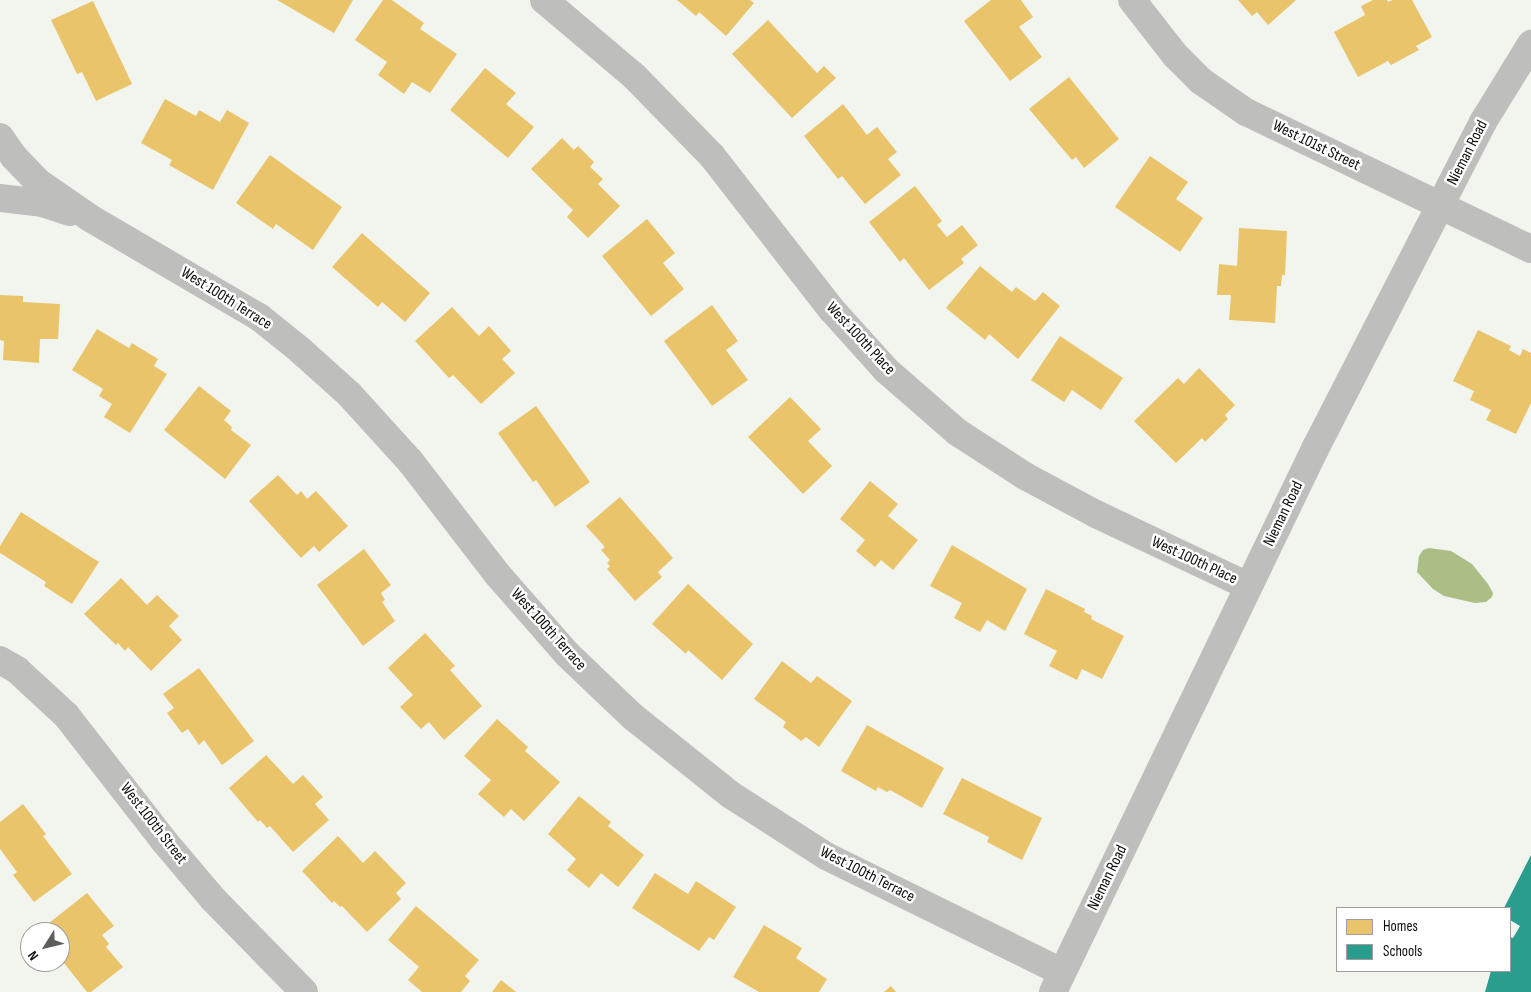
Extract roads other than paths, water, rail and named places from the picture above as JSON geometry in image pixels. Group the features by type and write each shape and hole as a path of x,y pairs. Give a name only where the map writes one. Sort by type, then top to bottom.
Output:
{"street":[{"name":"West 100th Place","path":"544,0 634,76 712,156 832,310 886,370 958,432 1025,476 1072,501 1248,586"},
{"name":"West 101st Street","path":"1132,0 1175,55 1201,81 1246,112 1531,249"},
{"name":"Nieman Road","path":"1058,982 1248,586 1316,449 1483,122 1531,44"},
{"name":"West 100th Terrace","path":"0,137 14,157 38,182 90,218 259,317 300,350 349,394 410,461 497,574 567,654 632,716 731,795 826,856 1058,982"},
{"name":"West 100th Terrace","path":"0,198 42,203 90,218"},
{"name":"West 100th Street","path":"0,660 17,670 66,715 164,841 213,899 304,992"}]}
